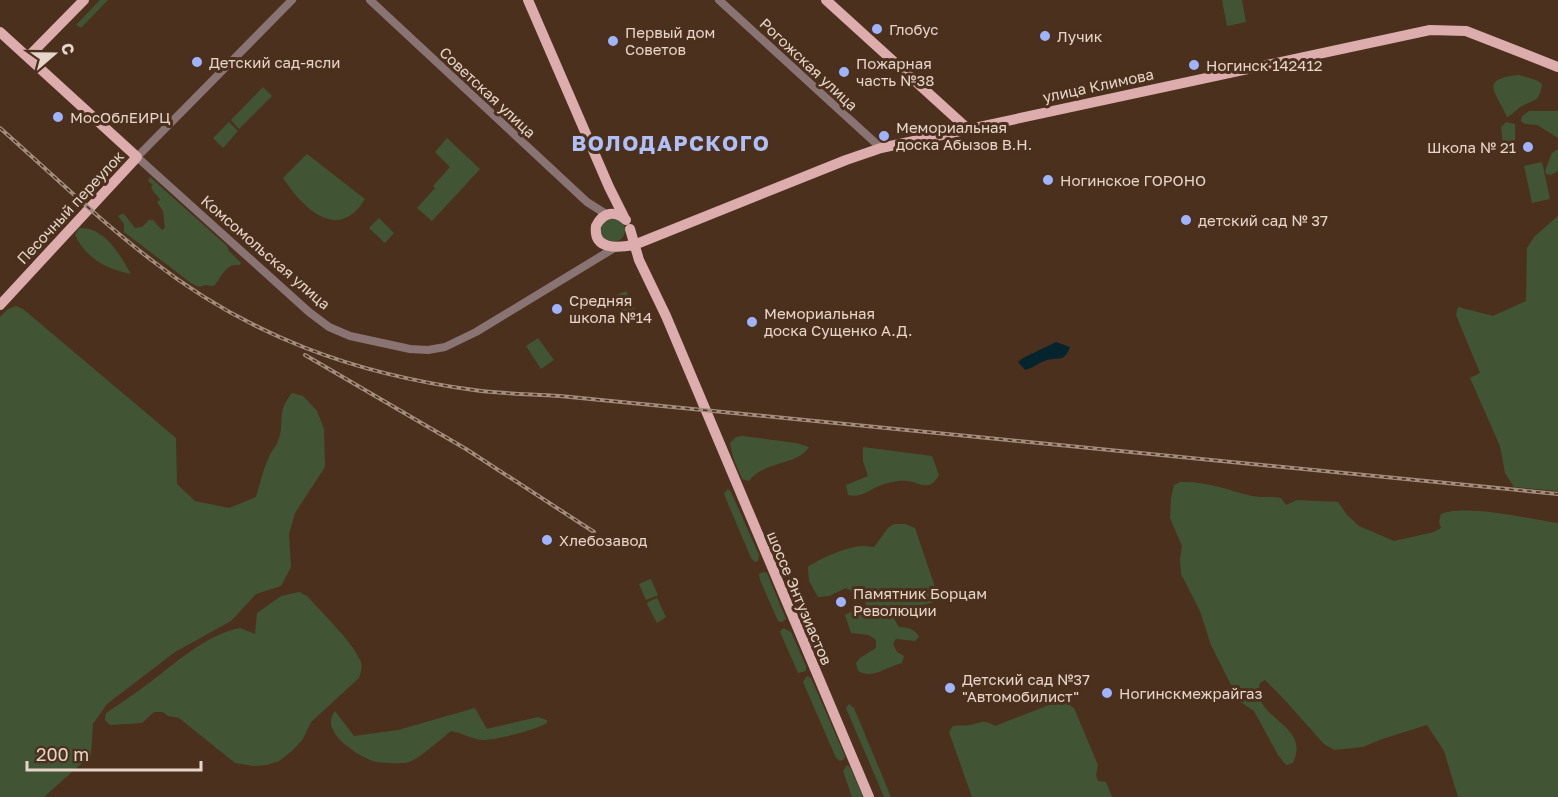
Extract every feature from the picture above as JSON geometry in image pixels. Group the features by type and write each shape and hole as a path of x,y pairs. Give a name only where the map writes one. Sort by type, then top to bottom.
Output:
{"main road":[{"path":"28,57 84,0"},
{"name":"шоссе Энтузиастов","path":"528,0 610,189 628,225 639,260 666,316 704,411 869,797"},
{"path":"826,0 969,130"},
{"name":"улица Климова","path":"619,246 634,245 881,148 1430,30 1466,31 1558,67"},
{"name":"Комсомольская улица","path":"0,32 137,157"},
{"name":"Песочный переулок","path":"0,305 137,157"},
{"path":"606,214 610,189"},
{"path":"639,260 633,251 619,246 604,245 598,239 596,226 600,218 606,214 618,214 628,225 653,237"},
{"path":"619,246 627,240 628,225"}],"street":[{"path":"137,157 292,0"},
{"name":"Советская улица","path":"370,0 588,204 606,214"},
{"name":"Рогожская улица","path":"719,0 881,148"},
{"name":"Комсомольская улица","path":"137,157 309,312 329,327 350,336 420,350 445,347 476,332 619,246"},
{"name":"Советская улица","path":"588,204 596,226"},
{"path":"588,264 596,252 598,239"}],"green space":[{"path":"100,0 108,0 81,28 76,25"},
{"path":"1222,0 1242,0 1246,22 1227,26"},
{"path":"1519,75 1542,84 1541,91 1535,100 1507,117 1495,94 1494,83 1506,77"},
{"path":"263,87 272,96 239,129 231,120"},
{"path":"1529,111 1558,111 1558,138 1537,125 1525,124 1521,121 1522,116"},
{"path":"229,122 238,131 223,148 213,138"},
{"path":"1506,122 1515,124 1515,148 1509,153 1504,151 1501,127"},
{"path":"447,138 480,169 432,221 417,208 450,167 435,152"},
{"path":"1558,149 1558,171 1551,175 1546,174 1552,153"},
{"path":"307,154 365,199 355,212 343,219 332,220 321,216 300,200 283,178"},
{"path":"1542,162 1550,199 1532,203 1524,166"},
{"path":"150,177 227,246 241,263 228,268 215,285 199,287 191,283 124,232 124,224 118,216 121,214 124,214 135,228 142,227 149,220 153,220 162,230 165,228 163,211 157,202 160,200 151,187 153,185 148,181"},
{"path":"1558,216 1558,491 1514,487 1505,473 1500,446 1470,378 1480,373 1456,315 1458,307 1493,316 1526,301 1527,248 1535,236"},
{"path":"379,218 394,233 385,243 369,228"},
{"path":"613,218 622,221 625,230 622,239 613,242 604,239 601,230 604,221"},
{"path":"79,228 97,232 104,237 117,251 131,274 105,266 91,257 75,235"},
{"path":"626,291 635,309 624,314 615,296"},
{"path":"16,306 23,309 176,438 177,484 195,501 229,508 256,497 263,472 278,441 284,406 292,393 303,396 317,411 324,429 325,467 295,513 289,534 291,567 281,586 256,594 231,621 175,652 107,704 93,724 91,755 44,797 0,797 0,317 8,309"},
{"path":"538,338 554,360 541,369 526,346"},
{"path":"736,437 796,443 809,447 797,457 763,470 749,481 742,479 730,443"},
{"path":"863,447 932,456 939,475 935,481 927,485 896,481 860,495 848,495 846,485 868,476 863,461"},
{"path":"1180,482 1208,484 1252,496 1281,498 1286,505 1297,500 1338,502 1359,526 1394,541 1434,532 1441,528 1439,522 1441,514 1452,511 1482,511 1558,523 1558,797 1458,797 1444,751 1427,725 1363,747 1334,750 1324,744 1265,680 1260,683 1259,695 1263,705 1288,730 1297,750 1293,763 1286,765 1254,711 1239,701 1211,645 1200,611 1181,574 1182,546 1170,518 1174,485"},
{"path":"728,489 759,555 758,561 755,562 751,558 726,499 724,493"},
{"path":"894,524 905,524 915,528 937,593 932,603 899,609 893,617 899,627 913,630 919,637 915,641 896,639 893,644 897,652 904,656 902,663 875,673 864,673 858,671 856,663 876,648 876,640 869,635 851,633 845,615 866,606 865,598 846,588 829,596 818,597 809,581 808,567 843,550 858,546 874,547 888,528"},
{"path":"767,573 786,619 782,622 778,621 760,580 759,574"},
{"path":"651,579 658,595 646,600 639,584"},
{"path":"299,592 307,596 343,635 356,652 361,669 359,678 311,722 303,739 279,761 254,766 235,763 179,718 168,716 163,712 154,712 142,723 110,725 105,720 106,713 175,662 214,637 240,628 255,634 257,613 281,596"},
{"path":"657,598 666,617 657,623 647,604"},
{"path":"783,628 791,632 806,671 798,673 780,632"},
{"path":"807,676 811,678 845,756 840,761 836,758 803,682"},
{"path":"1062,700 1074,708 1098,765 1096,775 1098,781 1106,782 1112,797 972,797 949,732 953,726 985,722 995,726"},
{"path":"849,704 854,708 891,797 884,797 846,708"},
{"path":"475,708 487,729 538,717 547,720 547,723 506,737 489,740 451,731 413,760 398,763 376,762 360,755 336,735 331,719 335,711 354,736 398,730"},
{"path":"847,765 863,797 852,797 843,771"}],"water":[{"path":"1056,342 1070,347 1064,357 1047,360 1025,370 1018,362 1023,358"}],"railway":[{"path":"0,128 114,230 190,288 266,331 305,348 387,374 485,391 560,396 1558,494"},
{"path":"305,355 466,449 594,532"}],"place":[{"name":"Глобус","path":"877,29"},
{"name":"Лучик","path":"1045,36"},
{"name":"Первый дом Советов","path":"613,41"},
{"name":"Детский сад-ясли","path":"197,62"},
{"name":"Ногинск 142412","path":"1194,65"},
{"name":"Пожарная часть №38","path":"844,72"},
{"name":"МосОблЕИРЦ","path":"58,117"},
{"name":"Мемориальная доска Абызов В.Н.","path":"884,136"},
{"name":"Школа № 21","path":"1528,147"},
{"name":"Ногинское ГОРОНО","path":"1048,180"},
{"name":"детский сад № 37","path":"1186,220"},
{"name":"Средняя школа №14","path":"557,309"},
{"name":"Мемориальная доска Сущенко А.Д.","path":"752,322"},
{"name":"Хлебозавод","path":"547,540"},
{"name":"Памятник Борцам Революции","path":"841,602"},
{"name":"Детский сад №37 \"Автомобилист\"","path":"950,688"},
{"name":"Ногинскмежрайгаз","path":"1107,693"}],"district":[{"name":"ВОЛОДАРСКОГО","path":"671,143"}]}
